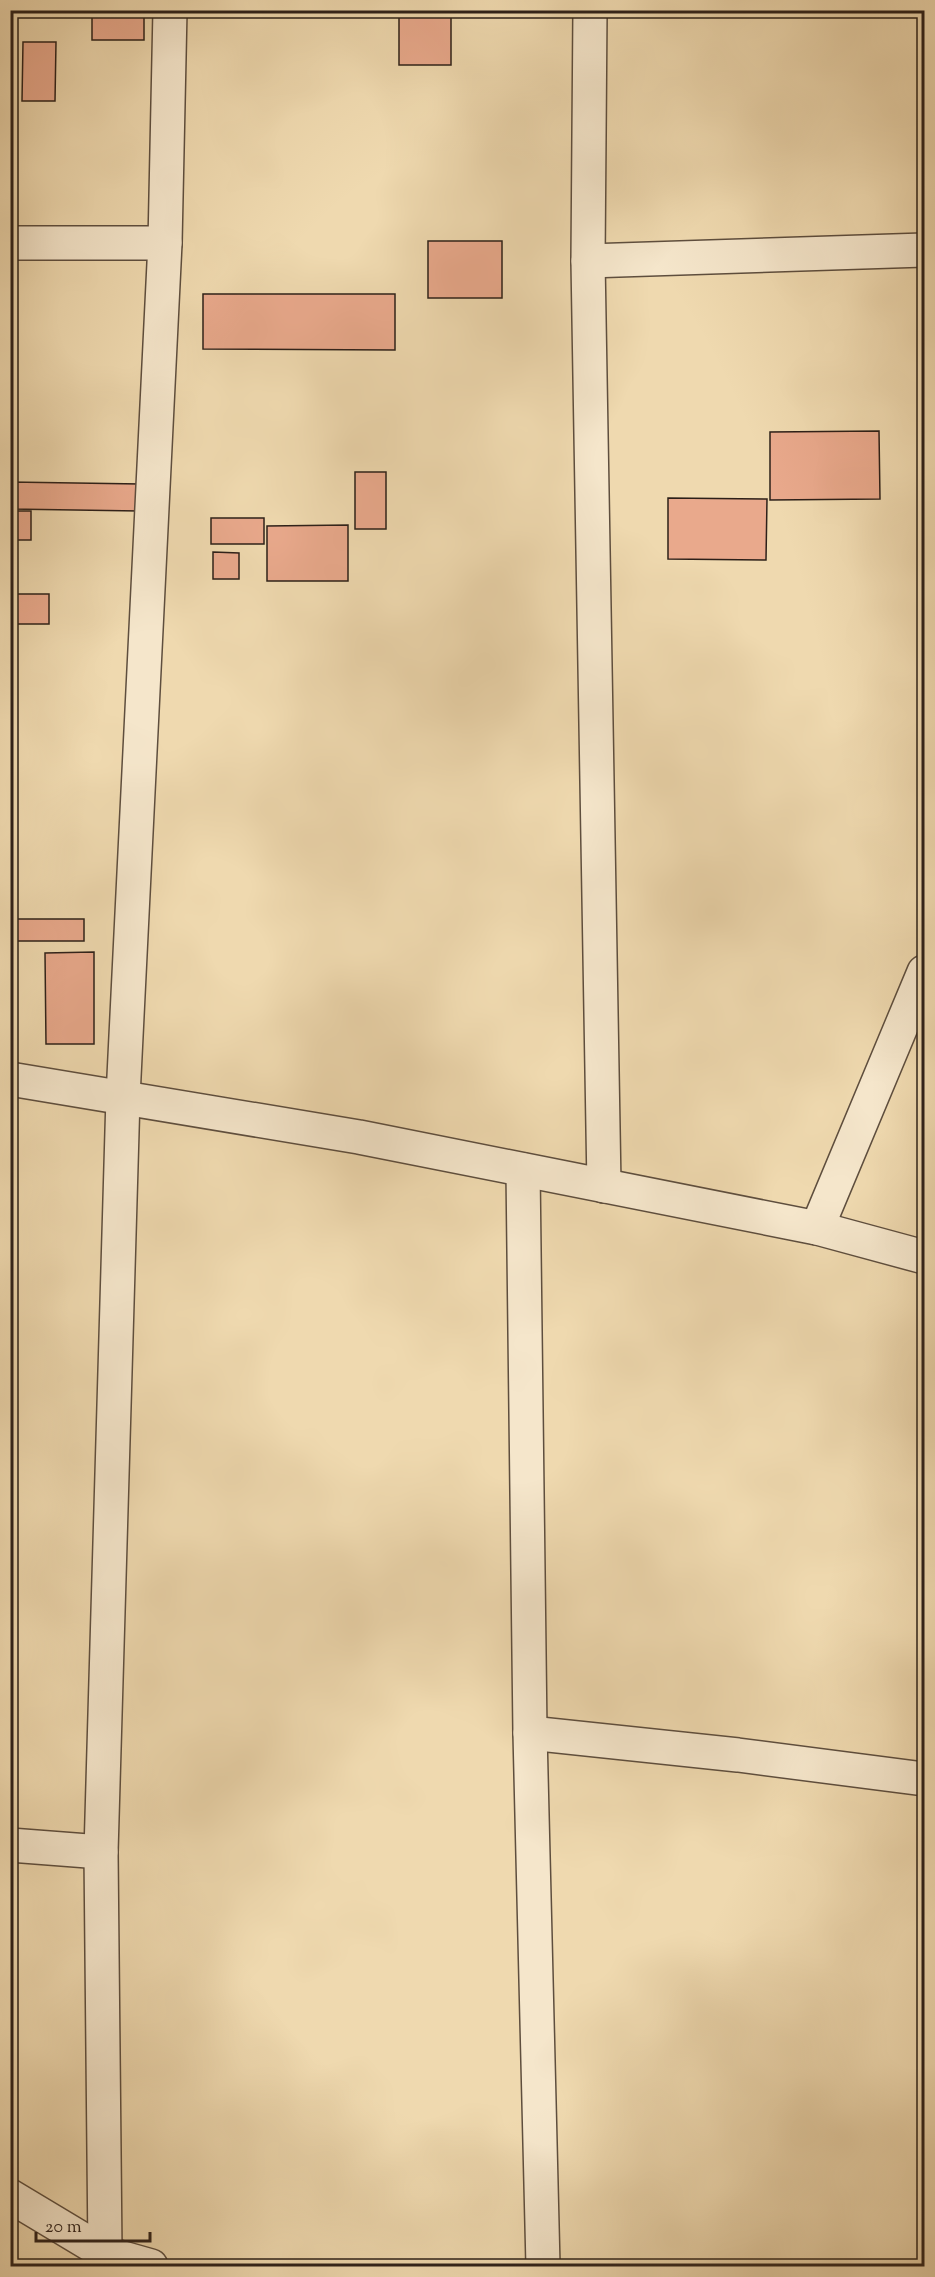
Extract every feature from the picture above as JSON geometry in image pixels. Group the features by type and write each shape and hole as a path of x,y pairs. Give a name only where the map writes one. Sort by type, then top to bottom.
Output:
{"street":[{"path":"105,2253 101,1852 123,1097 165,243 170,10"},
{"path":"590,10 588,261 604,1186"},
{"path":"10,243 165,243"},
{"path":"588,261 924,250"},
{"path":"817,1228 924,972"},
{"path":"10,1079 358,1137 817,1228 924,1257"},
{"path":"523,1170 530,1733 543,2266"},
{"path":"530,1733 738,1755 924,1779"},
{"path":"10,1845 101,1852"},
{"path":"10,2196 105,2253 152,2266"}],"building":[{"path":"92,10 144,10 144,40 92,40"},
{"path":"399,10 451,10 451,65 399,65"},
{"path":"23,42 56,42 55,101 22,101"},
{"path":"428,241 502,241 502,298 428,298"},
{"path":"203,294 395,294 395,350 203,349"},
{"path":"879,431 880,499 770,500 770,432"},
{"path":"355,472 386,472 386,529 355,529"},
{"path":"10,482 140,484 139,511 10,509"},
{"path":"668,498 767,499 766,560 668,559"},
{"path":"10,511 31,511 31,540 10,540"},
{"path":"211,518 264,518 264,544 211,544"},
{"path":"348,525 348,581 267,581 267,526"},
{"path":"213,552 239,553 239,579 213,579"},
{"path":"10,594 49,594 49,624 10,624"},
{"path":"10,919 84,919 84,941 10,941"},
{"path":"94,952 94,1044 46,1044 45,953"}]}
